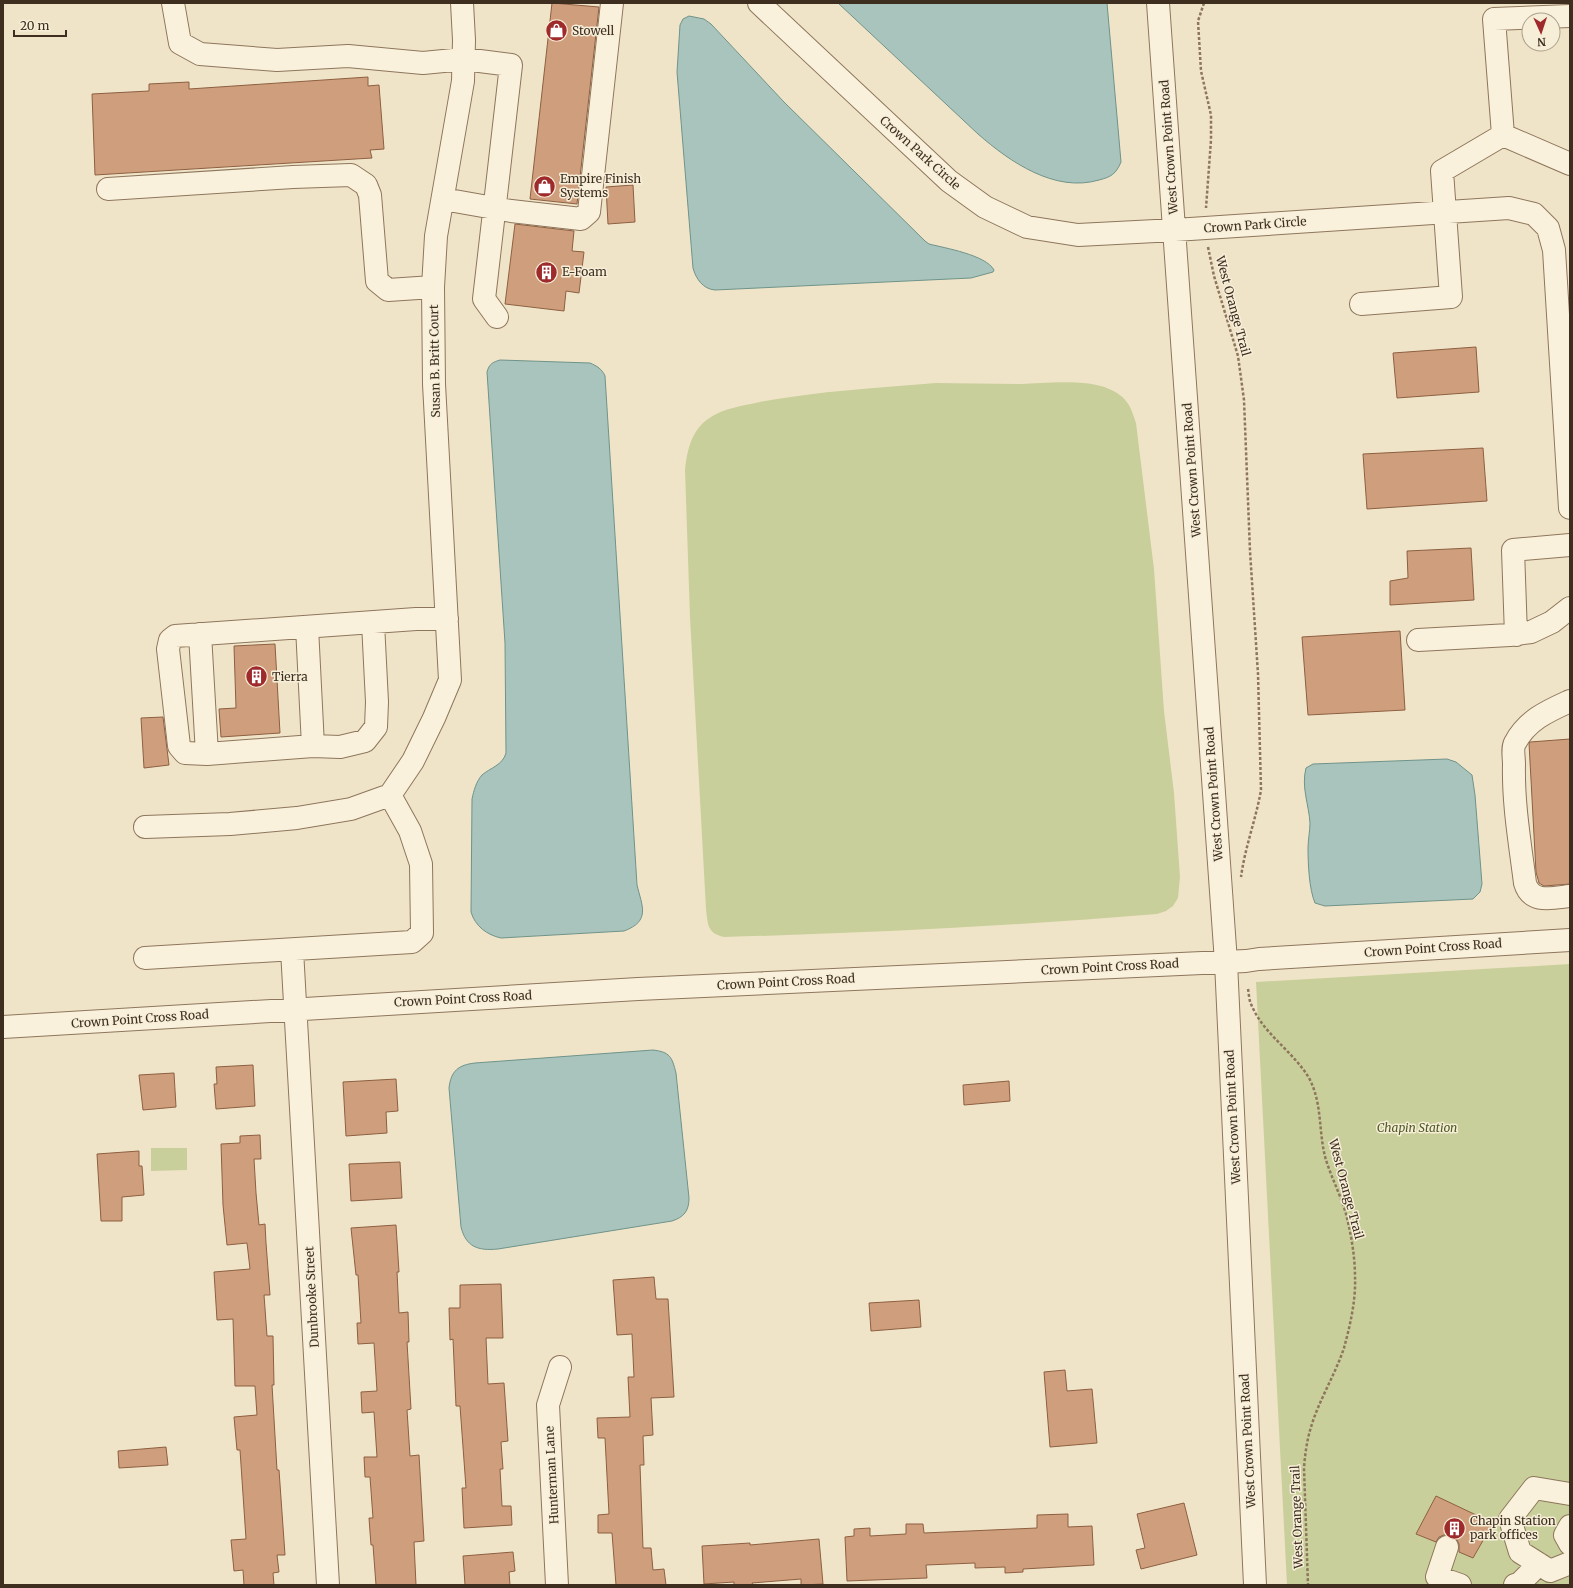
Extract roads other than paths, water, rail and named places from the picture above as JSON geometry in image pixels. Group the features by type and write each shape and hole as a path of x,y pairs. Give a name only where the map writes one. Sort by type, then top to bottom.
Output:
{"street":[{"path":"173,3 180,42 200,54 277,60 348,56 423,63 464,59 511,65 484,299 497,317"},
{"name":"Susan B. Britt Court","path":"390,795 413,761 434,718 450,680 434,384 433,286 436,236 463,81 464,40 462,3"},
{"path":"443,199 495,208 581,219 589,212 612,3"},
{"name":"Crown Park Circle","path":"759,3 949,181 985,207 1028,227 1078,235 1509,208 1534,214 1548,228 1554,250 1568,444 1570,508"},
{"name":"West Crown Point Road","path":"1158,3 1226,962 1255,1585"},
{"path":"1503,135 1494,19 1570,16"},
{"path":"1503,135 1570,164"},
{"path":"1361,304 1451,297 1442,171 1503,135"},
{"path":"108,189 294,177 351,175 366,185 370,195 377,280 388,290 433,286"},
{"path":"1516,635 1513,550 1570,544"},
{"path":"1418,640 1516,635 1532,632 1545,626 1570,608"},
{"path":"373,623 377,702 376,728 365,741 340,747 313,746 207,754 185,753 179,746 168,649 170,640 175,636 307,627 373,623 447,619"},
{"path":"307,627 313,746"},
{"path":"200,634 207,754"},
{"path":"1570,701 1546,712 1532,721 1514,744 1514,789 1524,883 1527,891 1540,898 1570,896"},
{"path":"145,958 412,942 422,933 420,864 410,831 390,795 351,809 297,818 230,824 146,827"},
{"name":"Crown Point Cross Road","path":"3,1027 638,989 1226,962 1570,940"},
{"name":"Dunbrooke Street","path":"292,950 328,1585"},
{"name":"Hunterman Lane","path":"558,1585 548,1405 560,1367"},
{"path":"1570,1494 1534,1488 1510,1519 1520,1552 1550,1571 1570,1563"},
{"path":"1570,1526 1564,1535 1570,1544"},
{"path":"1447,1547 1437,1577 1460,1585"},
{"path":"1515,1585 1519,1584 1539,1564"}],"water":[{"path":"838,3 1107,3 1121,162 1117,169 1107,178 1082,183 1050,179 1019,164 1004,155 978,134"},
{"path":"689,16 704,19 711,24 784,102 925,241 929,244 954,250 983,260 990,265 994,270 993,272 971,278 715,290 704,286 698,280 693,268 677,72 680,25 683,19"},
{"path":"500,360 590,363 599,368 605,376 637,885 642,906 641,918 638,923 624,931 501,938 491,935 482,929 475,922 471,912 472,799 476,786 482,775 502,761 506,753 505,643 487,372 492,364"},
{"path":"1447,759 1456,762 1472,775 1482,884 1480,892 1473,899 1325,906 1315,903 1311,891 1309,868 1308,845 1310,823 1304,782 1306,768 1313,764"},
{"path":"653,1050 663,1052 669,1056 676,1073 689,1198 688,1207 685,1213 680,1218 672,1221 498,1249 479,1248 470,1243 463,1234 461,1227 449,1088 450,1082 456,1070 464,1065 475,1063"}],"place":[{"name":"Stowell","path":"556,31"},
{"name":"Empire Finish Systems","path":"545,186"},
{"name":"E-Foam","path":"546,272"},
{"name":"Tierra","path":"256,677"},
{"name":"Chapin Station park offices","path":"1454,1528"}],"park label":[{"name":"Chapin Station","path":"1417,1128"}]}
